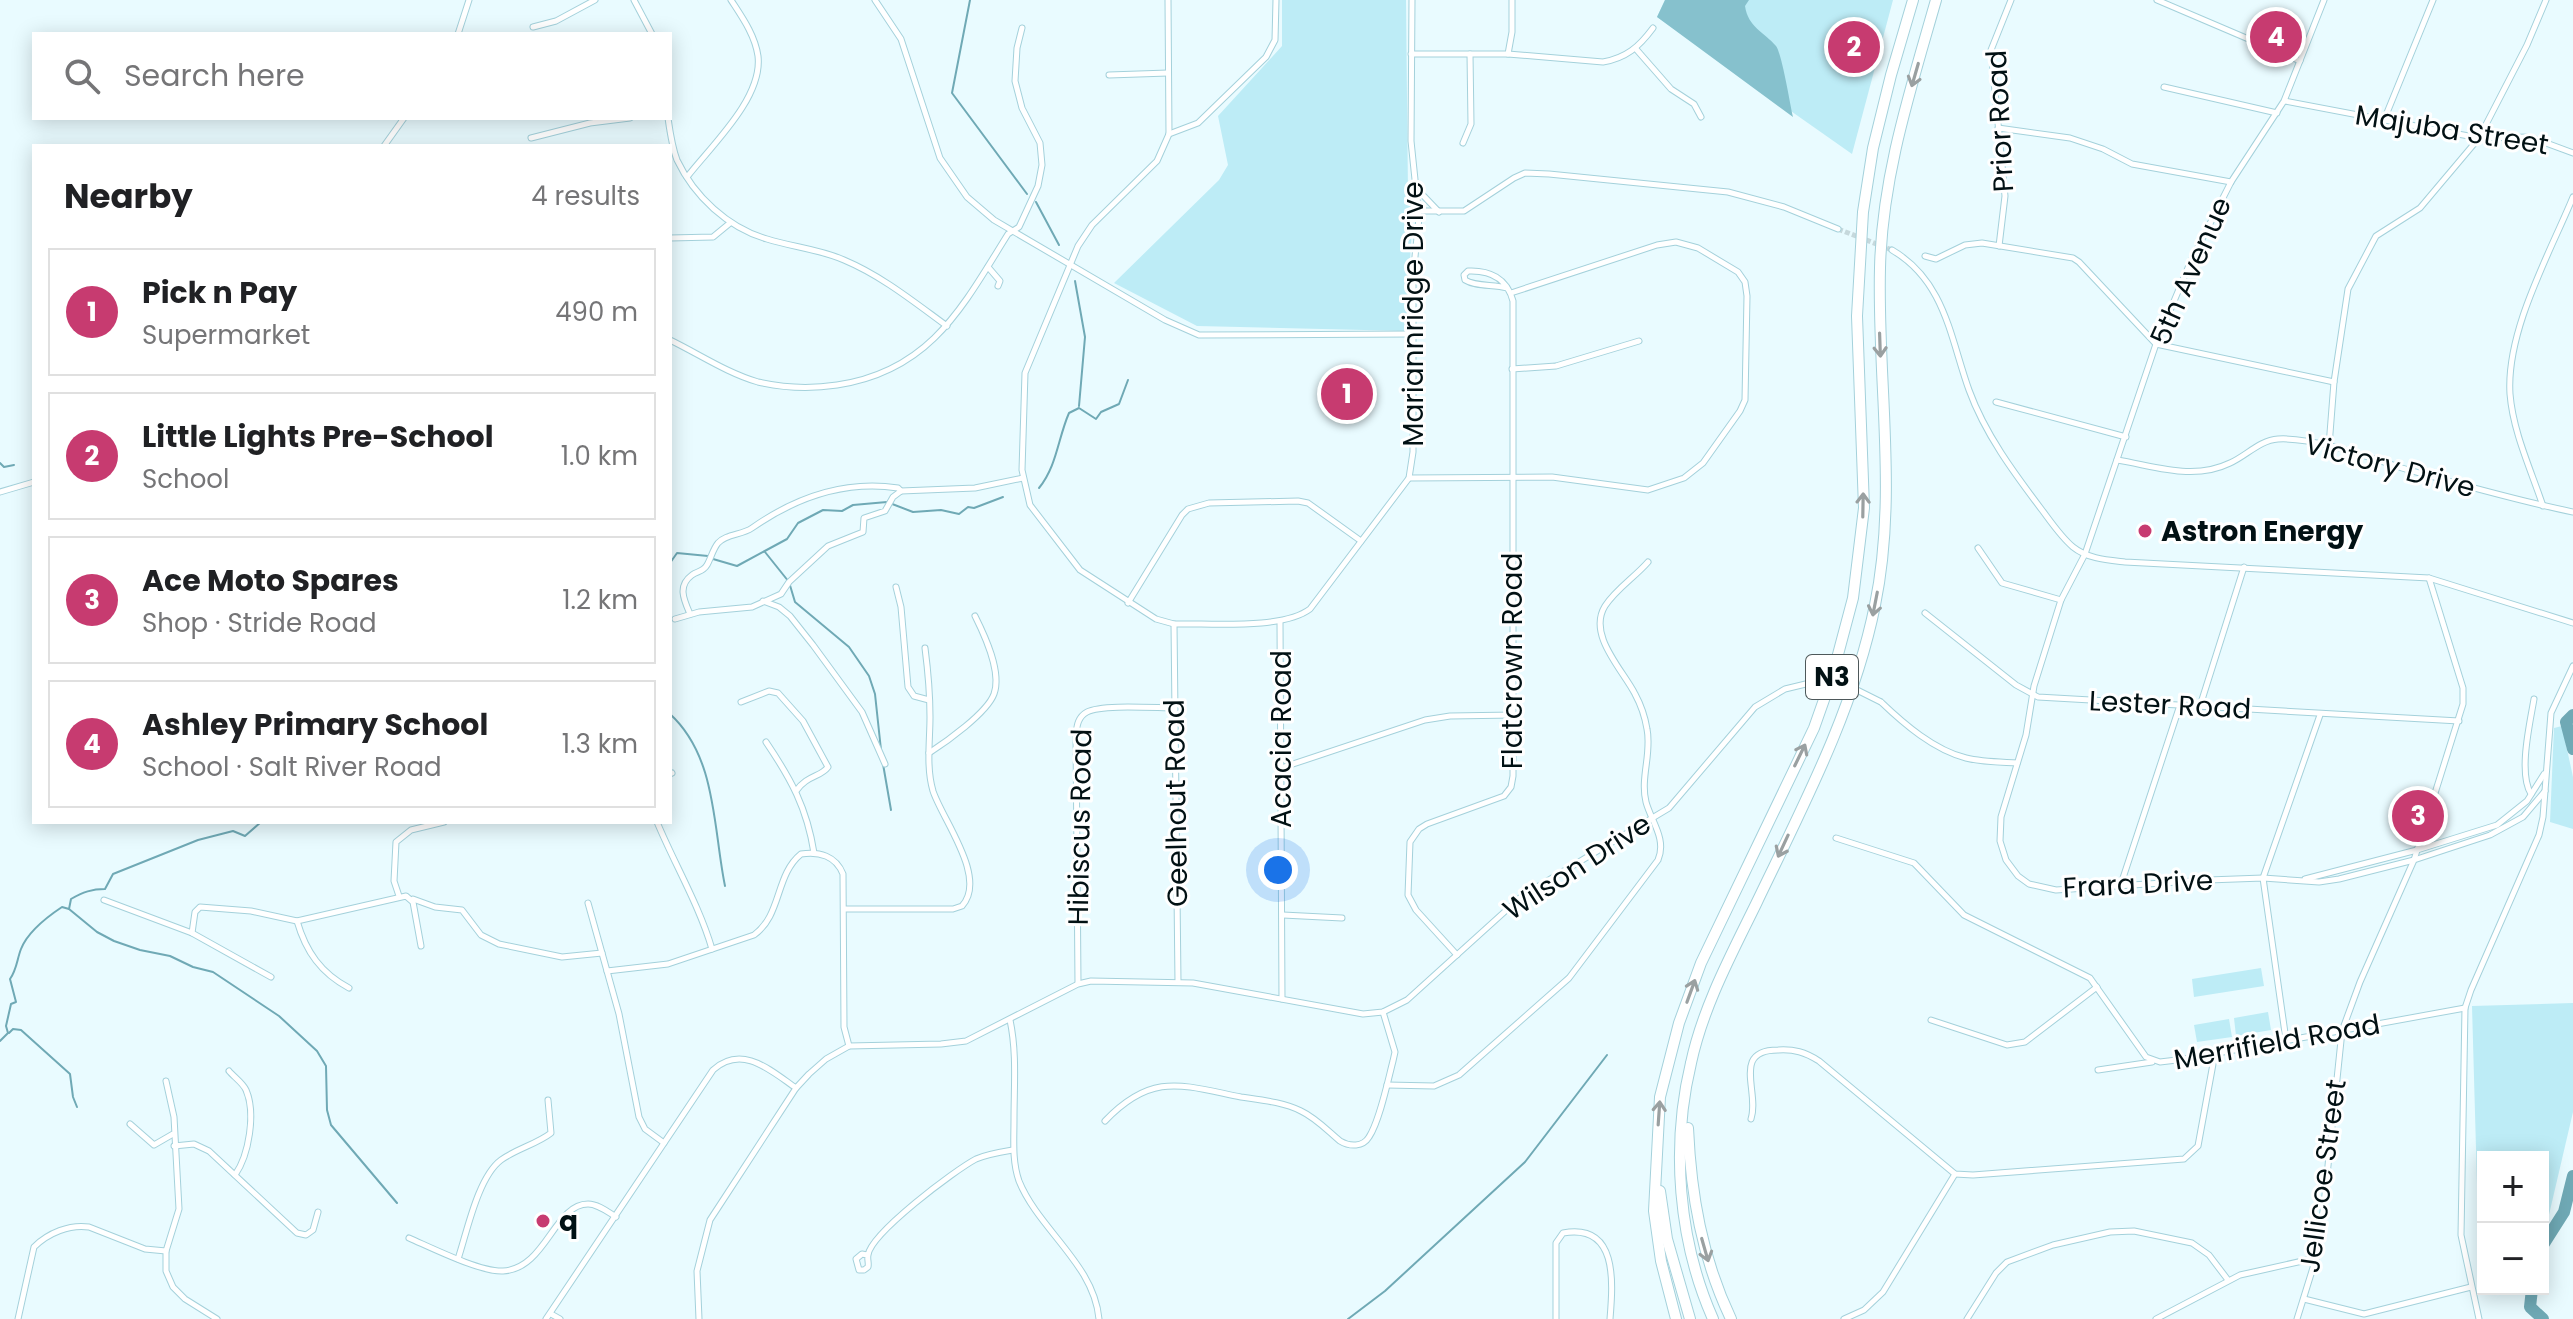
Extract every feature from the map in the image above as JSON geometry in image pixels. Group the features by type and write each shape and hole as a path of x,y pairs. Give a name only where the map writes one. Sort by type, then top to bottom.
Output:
{"highway":[{"name":"N3","path":"1690,1319 1667,1239 1656,1161 1660,1097 1679,1023 1701,963 1814,728 1832,677 1853,598 1864,508 1857,316 1861,223 1873,148 1913,0"},
{"name":"N3","path":"1713,1319 1694,1267 1680,1171 1682,1117 1691,1062 1723,971 1833,737 1866,645 1880,580 1886,513 1879,316 1881,239 1898,140 1936,0"},
{"path":"1691,1062 1687,1122 1694,1202 1709,1263 1731,1319"},
{"path":"1656,1161 1655,1221 1661,1261 1676,1319"}],"street":[{"path":"459,32 469,0"},
{"path":"533,27 556,21 595,0"},
{"path":"634,0 651,32"},
{"path":"687,177 746,101 757,75 756,47 731,0"},
{"path":"875,0 901,39 934,145 950,174 977,206 994,220 1165,320 1199,335 1412,334"},
{"path":"1168,0 1169,134 1157,161 1092,225 1071,263 1025,373 1023,478 1030,505 1087,577 1156,619 1174,624 1280,622"},
{"path":"1169,134 1198,123 1266,57 1275,40 1276,0"},
{"name":"Mariannridge Drive","path":"1280,622 1300,616 1310,609 1409,478 1413,462 1412,334 1419,211 1411,141 1412,0"},
{"path":"1508,54 1512,0"},
{"name":"Prior Road","path":"1999,246 2005,196 1991,50 2011,0"},
{"path":"2157,0 2300,61"},
{"name":"5th Avenue","path":"2033,695 2061,600 2085,554 2156,344 2190,263 2231,182 2284,101 2324,0"},
{"path":"2384,120 2433,0"},
{"path":"2329,446 2344,302 2368,250 2376,236 2420,208 2479,138 2521,58 2546,0"},
{"path":"672,341 731,372 759,382 797,387 855,382 893,369 930,344 961,309 1008,234 1019,227 1038,186 1042,165 1040,143 1022,108 1015,81 1022,28"},
{"path":"1411,54 1508,54 1603,62 1636,49 1653,28"},
{"path":"1636,49 1671,89 1694,104 1701,117"},
{"path":"1463,143 1471,124 1470,54"},
{"path":"1109,75 1168,73"},
{"path":"2164,87 2277,113"},
{"name":"Majuba Street","path":"2284,101 2479,138 2530,137 2573,153"},
{"path":"385,144 403,120"},
{"path":"531,138 614,120"},
{"path":"668,120 675,153 687,177 730,223 765,239 843,259 888,283 947,326"},
{"path":"1998,128 2070,138 2103,149 2132,164 2231,182"},
{"path":"1419,211 1464,211 1525,173 1549,174 1728,192 1784,207 1838,229"},
{"path":"1415,188 1439,212"},
{"path":"2543,506 2513,412 2511,375 2520,324 2573,197"},
{"path":"672,238 713,237 730,223"},
{"path":"1409,478 1552,477 1648,490 1684,478 1695,471 1745,400 1747,296 1745,282 1738,272 1698,248 1676,242 1509,290 1495,284 1469,283 1464,275 1468,271 1489,272 1509,290 1513,477"},
{"path":"1925,256 1936,259 1972,243 2066,256 2079,262 2156,344 2334,382"},
{"path":"1892,250 1919,269 1929,282 1940,304 1978,410 2005,457 2058,531 2074,548 2099,559 2125,562 2429,578 2572,624"},
{"path":"988,267 1000,281 998,286"},
{"path":"1512,369 1556,366 1639,341"},
{"path":"1996,402 2126,437"},
{"name":"Victory Drive","path":"2117,460 2189,473 2200,472 2226,465 2258,446 2278,439 2329,446 2573,512"},
{"name":"Flatcrown Road","path":"1457,955 1416,910 1408,895 1410,842 1427,824 1496,801 1511,787 1514,715 1513,477"},
{"path":"898,493 975,488 1023,478"},
{"path":"0,492 32,483"},
{"path":"675,619 690,614 743,609 781,594 789,582 828,546 863,532 864,518 885,511 898,493 898,488 843,487 823,492 771,514 738,535 727,537 719,542 706,566 689,577 683,586 682,592 690,614"},
{"path":"1128,603 1182,515 1196,505 1308,503 1361,541"},
{"path":"1978,548 2002,583 2061,600"},
{"path":"1387,1085 1434,1086 1450,1081 1562,986 1658,860 1662,848 1644,792 1649,741 1647,728 1635,692 1605,642 1600,619 1606,604 1648,562"},
{"path":"2200,706 2244,567"},
{"name":"Jellicoe Street","path":"2297,1319 2316,1258 2342,1031 2360,982 2414,860 2463,704 2463,688 2429,578"},
{"path":"896,587 901,607 908,687 914,696 929,700"},
{"path":"762,601 785,611 813,645 862,712 885,764"},
{"path":"1925,613 2033,695 2017,763"},
{"path":"929,753 958,733 991,701 995,691 995,673 975,616"},
{"path":"1269,622 1281,636"},
{"name":"Acacia Road","path":"1280,622 1282,999"},
{"name":"Geelhout Road","path":"1174,624 1178,982"},
{"path":"844,909 953,909 966,904 968,882 964,858 933,790 925,648"},
{"path":"2479,1319 2461,1235 2465,1008 2539,835 2551,713 2573,666"},
{"name":"Wilson Drive","path":"1383,1012 1407,1000 1522,896 1653,819 1678,799 1755,707 1785,689 1814,682 1847,685 1881,702 1904,724 1946,750 1964,758 2017,763"},
{"path":"741,702 769,691 778,693 796,711 815,740 828,767 826,771 806,779 796,791"},
{"name":"Lester Road","path":"2033,695 2320,715 2459,721"},
{"path":"2531,794 2526,784 2525,768 2534,699"},
{"path":"2121,884 2180,705"},
{"name":"Hibiscus Road","path":"1078,984 1076,734 1079,719 1088,711 1101,708 1174,708"},
{"path":"1281,768 1425,720 1450,716 1514,715"},
{"path":"2286,1040 2263,878 2320,715"},
{"path":"766,742 796,791 809,825 814,853"},
{"name":"Frara Drive","path":"2017,763 2001,817 2000,841 2006,860 2018,876 2029,884 2056,890 2263,878 2319,882 2339,879 2414,860 2490,835 2512,825 2528,812 2545,791"},
{"name":"Frara Drive","path":"2300,880 2417,850 2497,825 2531,794 2545,773"},
{"path":"2528,812 2543,817"},
{"path":"399,896 394,881 396,842 411,830 436,824"},
{"path":"658,824 698,908 712,949"},
{"name":"Merrifield Road","path":"1836,838 1914,863 1964,915 2080,972 2097,987 2146,1057 2153,1062 2465,1008"},
{"path":"607,971 656,966 754,935 772,916 793,862 801,854 827,856 841,868 844,1027 849,1046"},
{"path":"192,933 195,912 200,907 251,911 297,921 365,907 399,896 464,912 481,935 499,944 562,957 602,953"},
{"path":"411,898 421,946"},
{"path":"104,900 192,933 271,977"},
{"path":"588,903 619,1014 639,1117 645,1129 664,1143"},
{"path":"1283,915 1342,918"},
{"path":"297,921 316,963 331,978 349,988"},
{"path":"699,1319 697,1271 710,1220 796,1088 826,1059 849,1046 955,1043 975,1038 1078,984 1109,980 1178,982 1363,1014 1383,1012 1395,1052 1370,1136 1358,1145 1347,1145 1297,1109 1182,1085 1157,1087 1135,1096 1124,1102 1105,1121"},
{"path":"1931,1020 2007,1045 2016,1045 2025,1042 2097,987"},
{"path":"1010,1020 1015,1167 1024,1191 1092,1289 1099,1319"},
{"path":"1751,1119 1754,1110 1750,1075 1753,1059 1771,1050 1792,1049 1807,1053 1955,1174 2184,1159 2198,1146 2215,1053"},
{"path":"560,1319 549,1317 713,1070 723,1062 736,1059 755,1061 796,1088"},
{"path":"2098,1070 2153,1062"},
{"path":"229,1071 246,1090 252,1115 243,1161 235,1175"},
{"path":"166,1081 173,1108 179,1209 166,1251 166,1271 173,1287 185,1299 217,1319"},
{"path":"458,1259 484,1183 493,1168 503,1159 549,1135 552,1130 548,1100"},
{"path":"130,1124 154,1145 174,1133"},
{"path":"174,1146 188,1143 201,1145 297,1233 306,1235 313,1230 318,1212"},
{"path":"867,1255 894,1220 969,1163 984,1156 1013,1150"},
{"path":"1844,1319 1864,1310 1883,1292 1955,1174"},
{"path":"409,1238 490,1270 512,1270 534,1258 575,1208 592,1204 616,1217"},
{"path":"18,1319 26,1295 34,1247 62,1229 89,1227 145,1249 166,1251"},
{"path":"1967,1319 1996,1273 2007,1262 2053,1245 2110,1232 2134,1231 2192,1243 2209,1255 2228,1280"},
{"path":"1556,1319 1556,1243 1563,1233 1570,1232 1590,1234 1602,1244 1611,1270 1610,1319"},
{"path":"2156,1319 2228,1280 2268,1267 2316,1258"},
{"path":"2304,1299 2365,1317 2471,1287"}],"shaded area":[{"path":"1282,0 1406,0 1408,194 1413,210 1406,331 1197,326 1114,283 1219,180 1228,165 1218,116 1282,46"},
{"path":"1665,0 1893,0 1852,154 1657,17"},
{"path":"1665,0 1749,0 1745,6 1749,19 1778,51 1793,117 1657,17"},
{"path":"2562,726 2573,777 2573,829 2550,822 2554,728"},
{"path":"2261,968 2264,986 2194,997 2192,979"},
{"path":"2573,1003 2573,1112 2549,1215 2549,1151 2477,1151 2477,1184 2472,1006"},
{"path":"2268,1012 2271,1030 2236,1036 2234,1018"},
{"path":"2229,1019 2232,1037 2197,1042 2194,1025"}],"waterway":[{"path":"970,0 952,93 1027,194"},
{"path":"1036,202 1059,245"},
{"path":"1075,281 1085,337 1079,406"},
{"path":"1039,488 1054,461 1069,413 1079,408 1096,419 1101,412 1119,404 1128,380"},
{"path":"0,463 4,467 14,465"},
{"path":"713,559 737,566 787,539 798,523 823,510 842,511 853,505 887,502 913,512 941,510 959,514 968,507 974,508 1003,497"},
{"path":"765,552 789,582 795,602 849,647 869,676 875,694 881,750"},
{"path":"672,560 677,553 708,556"},
{"path":"2573,715 2566,722 2573,749"},
{"path":"672,716 697,751 705,772 725,886"},
{"path":"883,764 891,810"},
{"path":"0,1041 8,1033 6,1026 11,1004 16,1002 10,979 24,942 44,920 62,907 69,909 71,899 92,890 105,889 113,874 198,840 233,831 245,836 259,824"},
{"path":"69,909 97,932 114,941 170,956 213,972 279,1016 317,1051 326,1066 327,1110 331,1125 397,1203"},
{"path":"9,1033 13,1029 21,1030 70,1074 77,1107"},
{"path":"1348,1319 1385,1291 1525,1162 1607,1055"},
{"path":"2549,1236 2564,1212 2573,1176"},
{"path":"2531,1295 2530,1307 2543,1319"}],"tunnel":[{"path":"1838,229 1892,250"}],"place":[{"name":"Ashley Primary School","path":"2276,37"},
{"name":"Little Lights Pre-School","path":"1854,47"},
{"name":"Pick n Pay","path":"1347,394"},
{"name":"Astron Energy","path":"2145,531"},
{"name":"Ace Moto Spares","path":"2418,816"},
{"name":"q","path":"543,1221"}]}
